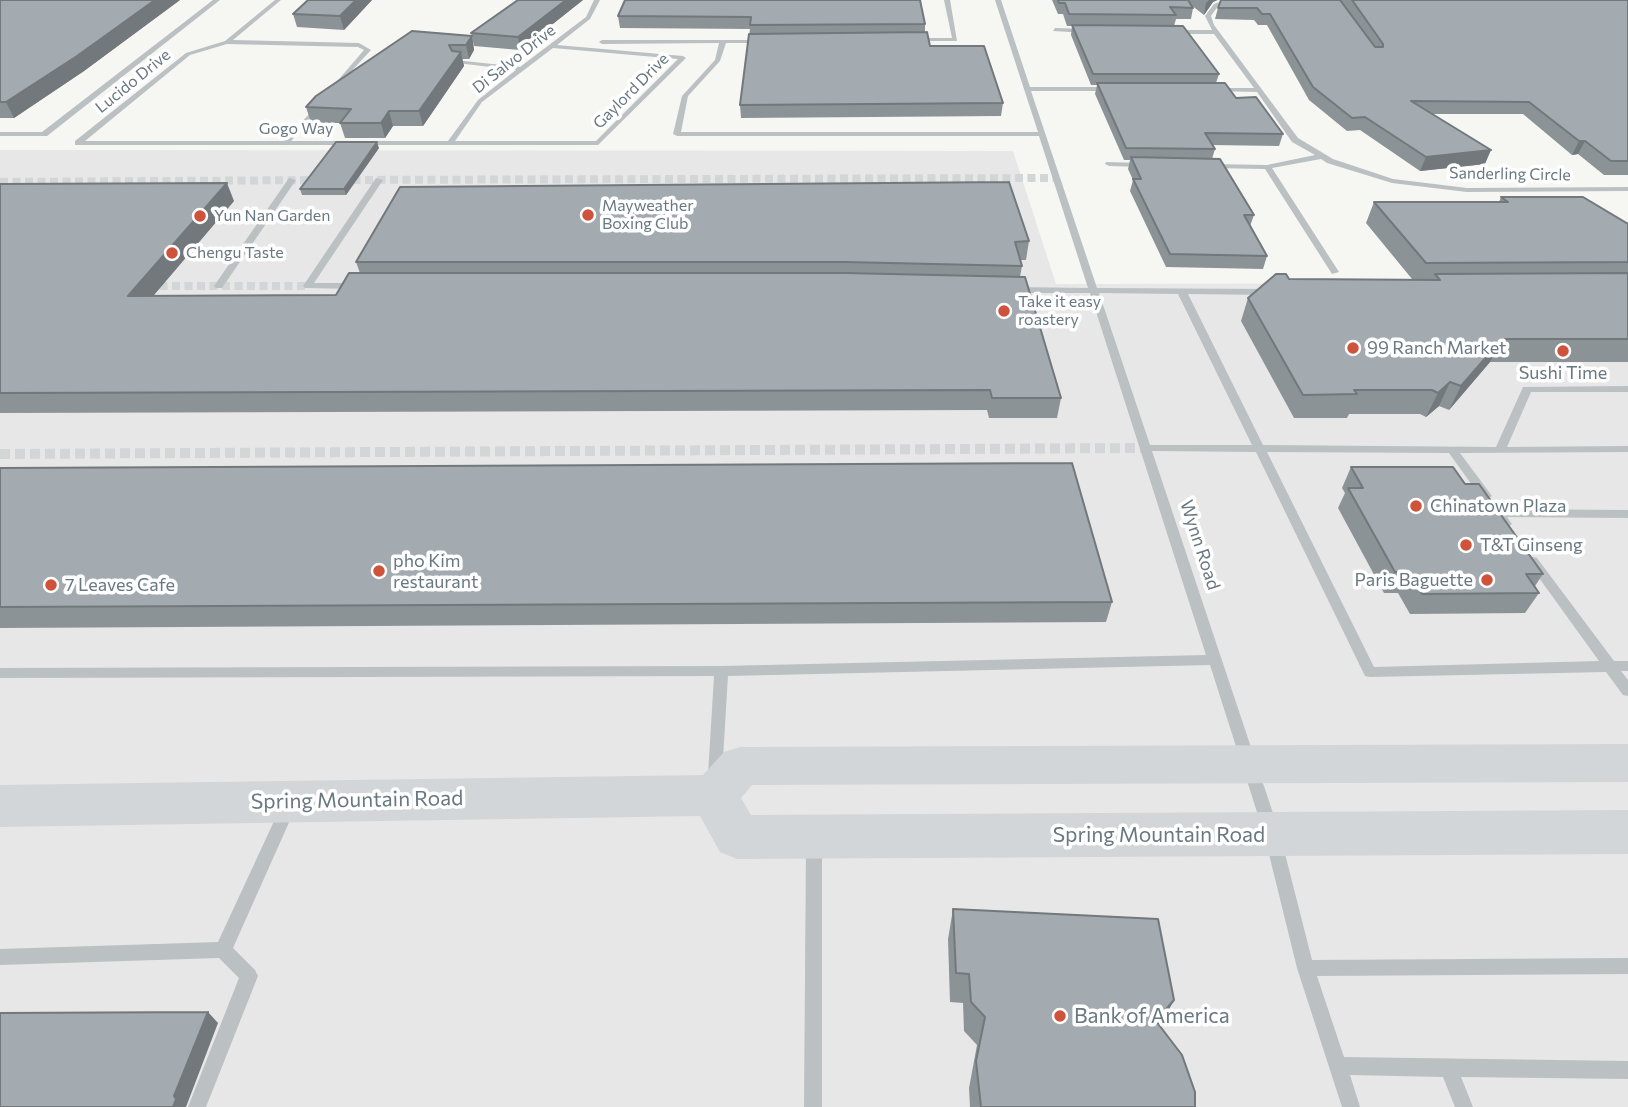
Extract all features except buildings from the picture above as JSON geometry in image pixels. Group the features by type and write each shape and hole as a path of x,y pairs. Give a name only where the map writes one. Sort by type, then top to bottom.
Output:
{"main road":[{"path":"714,795 740,766 1628,763"},
{"name":"Spring Mountain Road","path":"0,806 714,795 737,837 1628,832"}],"street":[{"path":"0,134 44,134 217,0"},
{"name":"Lucido Drive","path":"78,144 188,54 227,42 278,0"},
{"name":"Di Salvo Drive","path":"450,143 480,102 588,18 597,0"},
{"path":"901,40 955,40 947,0"},
{"name":"Wynn Road","path":"998,0 1272,834 1306,968 1351,1107"},
{"path":"1230,0 1216,5 1208,16 1259,90"},
{"path":"1055,30 1096,31"},
{"path":"1163,32 1217,32"},
{"path":"602,41 778,41"},
{"path":"723,41 718,60 685,96 677,134 1042,134"},
{"path":"227,42 359,44 369,50 285,143"},
{"name":"Gaylord Drive","path":"552,46 683,58 598,143"},
{"path":"457,61 522,69"},
{"path":"1027,89 1127,90"},
{"path":"1209,90 1259,90"},
{"name":"Sanderling Circle","path":"1259,90 1295,140 1322,156 1392,181 1467,190 1627,190"},
{"name":"Gogo Way","path":"78,144 598,143"},
{"path":"1201,166 1267,167 1322,156"},
{"path":"1109,164 1149,165"},
{"path":"1267,167 1335,272"},
{"path":"219,286 292,180"},
{"path":"363,286 308,286 379,180"},
{"path":"1005,290 1280,292"},
{"path":"1182,292 1370,672 1628,666"},
{"path":"1500,450 1527,390 1628,389"},
{"path":"1146,448 1453,451 1628,449"},
{"path":"1453,451 1628,691"},
{"path":"1498,513 1628,514"},
{"path":"0,673 721,671 1215,660"},
{"path":"714,795 721,671"},
{"path":"223,950 291,801"},
{"path":"813,1107 814,837"},
{"path":"0,957 223,950 248,976 197,1107"},
{"path":"1306,968 1628,966"},
{"path":"1338,1066 1628,1070"},
{"path":"1449,1069 1464,1107"}],"shaded area":[{"path":"0,150 1013,151 1056,284 1628,283 1628,1107 0,1107"}],"tunnel":[{"path":"340,180 1057,178"},
{"path":"0,182 322,180"},
{"path":"147,286 308,286"},
{"path":"0,454 1146,448"}],"place":[{"name":"Mayweather Boxing Club","path":"588,215"},
{"name":"Yun Nan Garden","path":"200,216"},
{"name":"Chengu Taste","path":"172,253"},
{"name":"Take it easy roastery","path":"1004,311"},
{"name":"99 Ranch Market","path":"1353,348"},
{"name":"Sushi Time","path":"1563,351"},
{"name":"Chinatown Plaza","path":"1416,506"},
{"name":"T&T Ginseng","path":"1466,545"},
{"name":"pho Kim restaurant","path":"379,571"},
{"name":"Paris Baguette","path":"1487,580"},
{"name":"7 Leaves Cafe","path":"51,585"},
{"name":"Bank of America","path":"1060,1016"}]}
